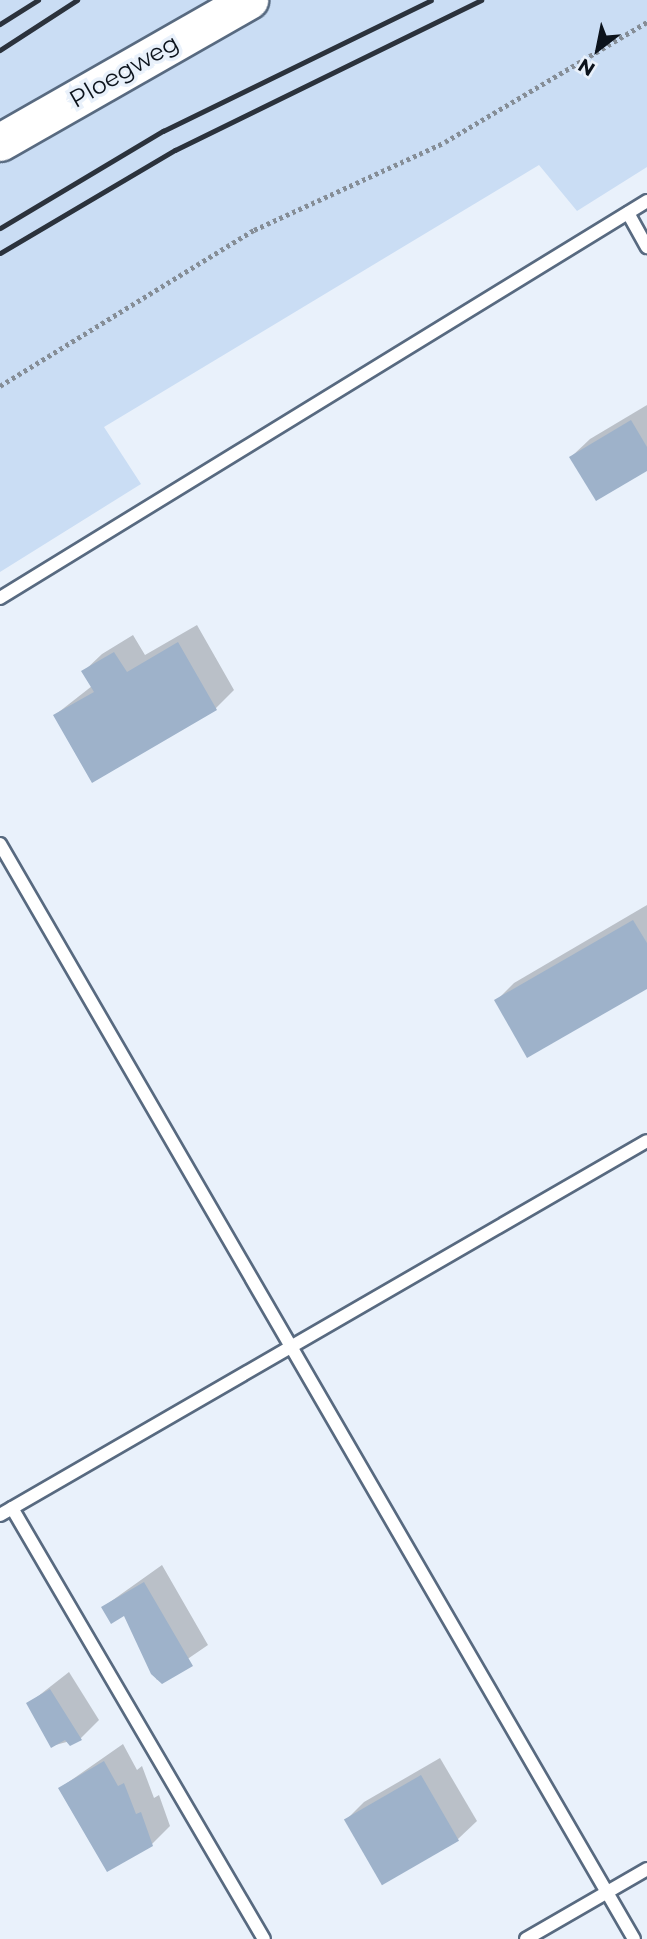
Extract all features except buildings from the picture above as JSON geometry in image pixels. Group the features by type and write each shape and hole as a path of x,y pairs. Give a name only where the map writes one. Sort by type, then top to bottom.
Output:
{"street":[{"name":"Ploegweg","path":"0,142 249,0"}],"lane":[{"path":"0,598 647,201"},
{"path":"628,213 647,247"},
{"path":"0,844 289,1348 634,1939"},
{"path":"0,1515 647,1141"},
{"path":"12,1508 264,1939"},
{"path":"526,1939 647,1869"}],"path":[{"path":"0,386 254,230 445,142 647,22"}],"shaded area":[{"path":"0,0 647,0 647,167 577,211 539,165 104,427 141,484 0,572"}],"railway":[{"path":"0,24 38,0"},
{"path":"0,50 77,0"},
{"path":"0,228 163,131 431,0"},
{"path":"0,253 175,150 481,0"}]}
